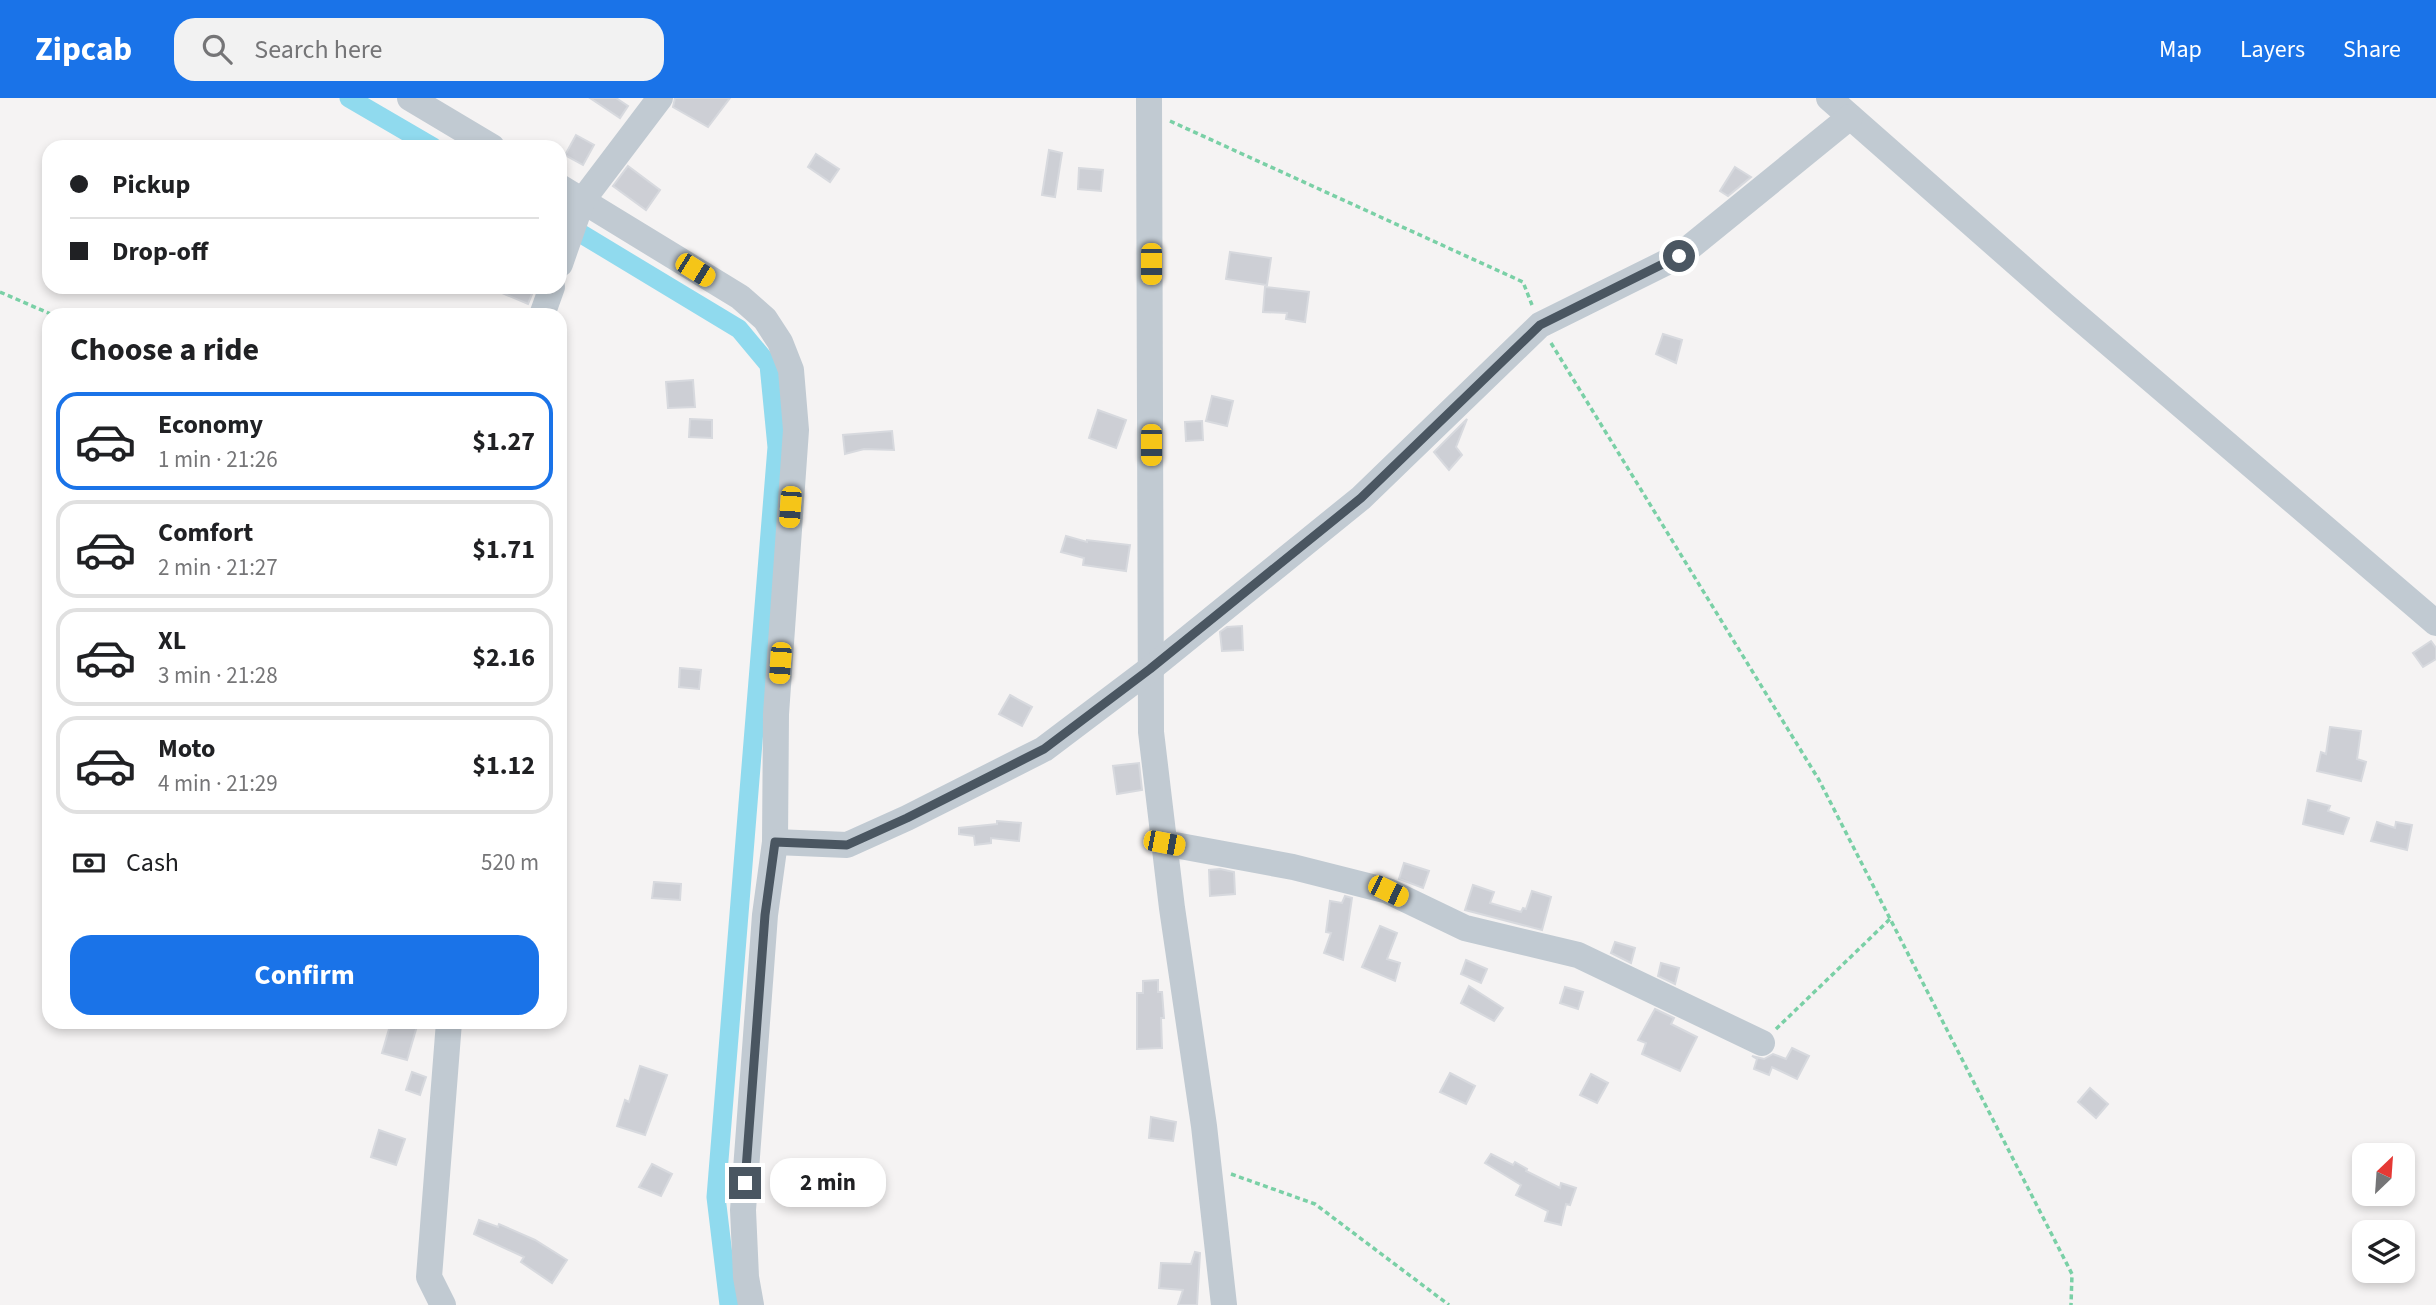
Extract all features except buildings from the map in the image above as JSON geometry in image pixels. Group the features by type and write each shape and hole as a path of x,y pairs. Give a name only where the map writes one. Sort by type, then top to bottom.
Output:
{"street":[{"path":"410,98 480,140"},
{"path":"567,233 575,197 660,98"},
{"path":"1829,98 2074,313 2436,623"},
{"path":"1149,105 1151,732 1209,1166 1224,1305"},
{"path":"775,842 847,845 1044,749 1150,669 1361,498 1540,325 1679,256 1850,117"},
{"path":"575,197 740,298 765,318 780,342 791,370 796,429 776,714 775,842 765,915 743,1210 746,1276 751,1305"},
{"path":"1164,843 1293,867 1388,891 1465,928 1578,955 1762,1043"},
{"path":"443,1305 429,1277 448,1029"}],"path":[{"path":"1149,105 1523,282 1540,325 1819,780 2072,1274 2071,1305"},
{"path":"0,292 42,310"},
{"path":"1762,1043 1890,919"},
{"path":"1209,1166 1315,1204 1450,1305"}],"waterway":[{"path":"349,98 421,140"},
{"path":"567,225 739,329 769,365 777,447 716,1197 729,1305"}],"route":[{"path":"745,1183 765,915 775,842 847,845 1044,749 1150,669 1361,498 1540,325 1679,256"}]}
